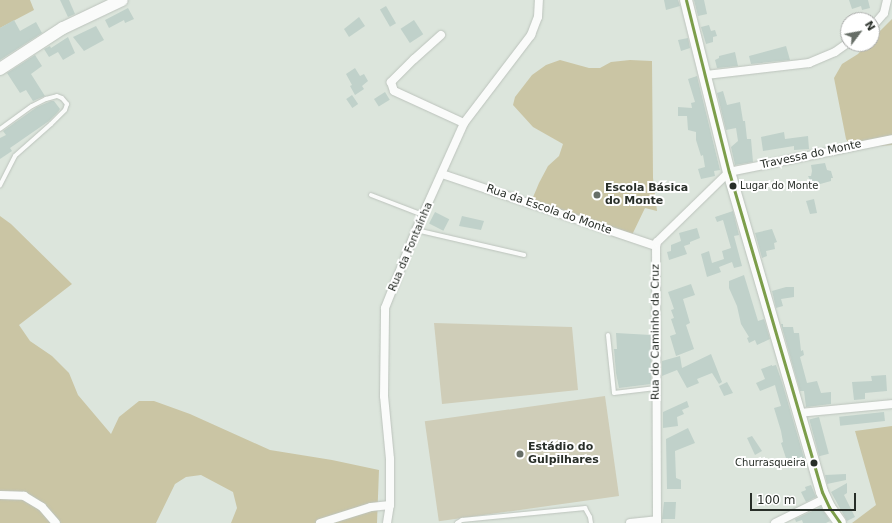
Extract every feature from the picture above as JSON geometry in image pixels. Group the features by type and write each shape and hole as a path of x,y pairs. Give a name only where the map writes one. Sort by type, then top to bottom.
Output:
{"street":[{"path":"0,69 63,28 122,0"},
{"name":"Rua da Fontaínha","path":"387,523 390,505 390,459 384,396 385,308 416,230 464,123 531,35 538,17 539,0"},
{"path":"686,0 706,75 729,172 824,499 840,523"},
{"path":"880,18 884,13 887,0"},
{"path":"441,35 414,58 391,82 394,91 464,123"},
{"path":"706,75 809,63 840,49"},
{"name":"Travessa do Monte","path":"729,172 892,139"},
{"path":"656,246 659,240 729,172"},
{"name":"Rua da Escola do Monte","path":"442,174 656,246"},
{"name":"Rua do Caminho da Cruz","path":"656,246 657,522"},
{"path":"799,413 892,404"},
{"path":"0,495 24,496 42,507 56,523"},
{"path":"775,523 824,499"},
{"path":"320,523 371,507 390,505"},
{"path":"630,523 657,522"}],"lane":[{"path":"0,129 32,106 46,99 57,96 62,98 67,104 65,110 15,156 0,185"},
{"path":"371,195 423,215"},
{"path":"416,230 524,255"},
{"path":"608,335 614,393 656,388"},
{"path":"457,523 462,520 585,508 590,517 591,523"}],"shaded area":[{"path":"0,0 30,0 34,10 0,28"},
{"path":"892,19 892,145 852,148 846,139 834,78 842,64 860,52 880,52 880,31"},
{"path":"560,60 589,68 600,68 611,62 630,60 652,61 653,178 657,211 645,208 632,235 531,202 548,166 559,156 563,144 533,127 513,105 515,97 532,75 546,65"},
{"path":"0,216 11,224 72,284 19,325 30,341 52,356 69,373 78,395 111,434 119,417 139,401 154,401 190,414 270,450 332,460 379,470 377,523 231,523 237,508 233,492 201,475 186,477 175,484 156,523 0,523"},
{"path":"434,323 572,327 578,390 442,404"},
{"name":"Estádio do Gulpilhares","path":"605,396 619,496 439,521 425,421"},
{"path":"892,426 892,523 852,523 876,505 855,431"}],"building":[{"path":"60,0 69,0 75,14 68,17"},
{"path":"664,0 678,0 680,6 666,10"},
{"path":"694,0 704,0 707,14 698,16"},
{"path":"849,0 868,0 870,8 862,10 861,6 852,9"},
{"path":"386,6 396,23 390,27 380,10"},
{"path":"128,8 134,19 125,23 124,20 109,28 105,20"},
{"path":"359,17 365,26 349,37 344,29"},
{"path":"14,20 20,31 36,22 42,33 0,60 0,28"},
{"path":"414,20 423,34 410,43 401,29"},
{"path":"709,25 711,31 715,30 717,36 713,37 713,42 706,44 701,27"},
{"path":"96,26 104,40 84,51 73,37"},
{"path":"68,37 75,53 63,60 58,52 49,57 44,49 50,46 51,48"},
{"path":"688,38 690,48 681,51 678,40"},
{"path":"786,46 790,60 751,64 749,56"},
{"path":"735,52 738,66 717,68 715,60 719,58 719,56"},
{"path":"35,55 42,66 31,74 45,96 33,101 26,90 20,93 7,73"},
{"path":"355,68 360,76 364,74 368,81 362,86 364,89 355,95 346,74"},
{"path":"697,76 720,170 714,171 715,176 701,179 698,169 705,167 703,155 701,156 696,140 696,132 688,130 687,116 678,116 678,107 692,108 691,103 695,102 688,79"},
{"path":"723,91 727,105 740,102 743,121 745,121 747,139 751,139 753,162 735,165 731,147 738,141 736,128 726,130 717,93"},
{"path":"385,92 390,100 379,107 374,99"},
{"path":"352,95 358,104 352,108 346,99"},
{"path":"54,101 60,109 58,112 49,121 10,148 12,151 0,159 0,138 6,135 3,131 37,107"},
{"path":"784,132 785,139 808,136 809,149 794,150 794,146 763,151 761,137"},
{"path":"825,163 827,170 831,171 833,178 831,178 831,181 813,186 808,176 811,176 811,165"},
{"path":"814,199 817,213 810,214 806,201"},
{"path":"733,211 739,235 734,236 742,266 734,268 732,262 719,267 721,272 707,277 701,254 709,251 712,263 724,259 722,251 731,248 723,220 717,222 715,217"},
{"path":"435,212 449,219 443,231 429,224"},
{"path":"462,216 484,221 481,230 459,226"},
{"path":"697,228 700,238 684,246 687,254 669,260 667,252 671,251 671,245 681,241 679,233"},
{"path":"772,229 777,242 774,243 775,249 766,251 767,256 762,258 755,233"},
{"path":"744,275 758,321 764,319 770,339 757,345 755,340 749,343 747,338 749,337 741,324 737,306 729,288 729,281"},
{"path":"691,284 695,295 683,299 690,323 686,325 694,349 676,356 670,336 676,334 671,319 674,318 671,310 674,309 668,292"},
{"path":"786,287 794,287 794,297 781,299 783,306 776,308 772,291"},
{"path":"781,324 783,324 783,327 793,327 794,333 799,333 801,351 803,350 804,355 800,357 807,383 817,381 821,393 831,392 831,404 806,407 804,391 800,391"},
{"path":"616,333 651,335 651,384 619,388 614,349 617,349"},
{"path":"711,354 722,382 719,384 712,373 697,379 699,383 687,388 677,370 662,376 662,361 680,356 682,368"},
{"path":"776,365 782,382 805,461 789,467 781,443 783,442 781,431 774,408 781,406 775,385 760,391 756,383 765,379 761,369"},
{"path":"886,375 887,391 865,393 865,399 854,400 852,382 872,381 871,376"},
{"path":"727,382 733,393 724,396 719,386"},
{"path":"687,401 689,407 682,410 684,414 677,417 678,426 663,428 663,412"},
{"path":"884,412 885,421 840,426 839,417"},
{"path":"819,417 829,454 819,456 809,420"},
{"path":"688,428 695,443 675,451 676,478 681,480 681,489 667,489 666,439"},
{"path":"752,436 762,451 755,455 747,438"},
{"path":"846,474 846,480 827,484 825,475"},
{"path":"847,483 847,493 844,495 855,517 847,521 831,492"},
{"path":"811,485 816,497 806,502 801,492 806,490 805,487"},
{"path":"664,502 676,502 675,519 662,519"},
{"path":"821,507 830,521 826,523 803,523 802,520 796,522 795,519"}],"transit line":[{"path":"686,0 729,172 822,492 829,507 840,523"}],"place":[{"name":"Lugar do Monte","path":"733,186"},
{"name":"Escola Básica do Monte","path":"597,195"},
{"name":"Estádio do Gulpilhares","path":"520,454"},
{"name":"Churrasqueira","path":"814,463"}]}
